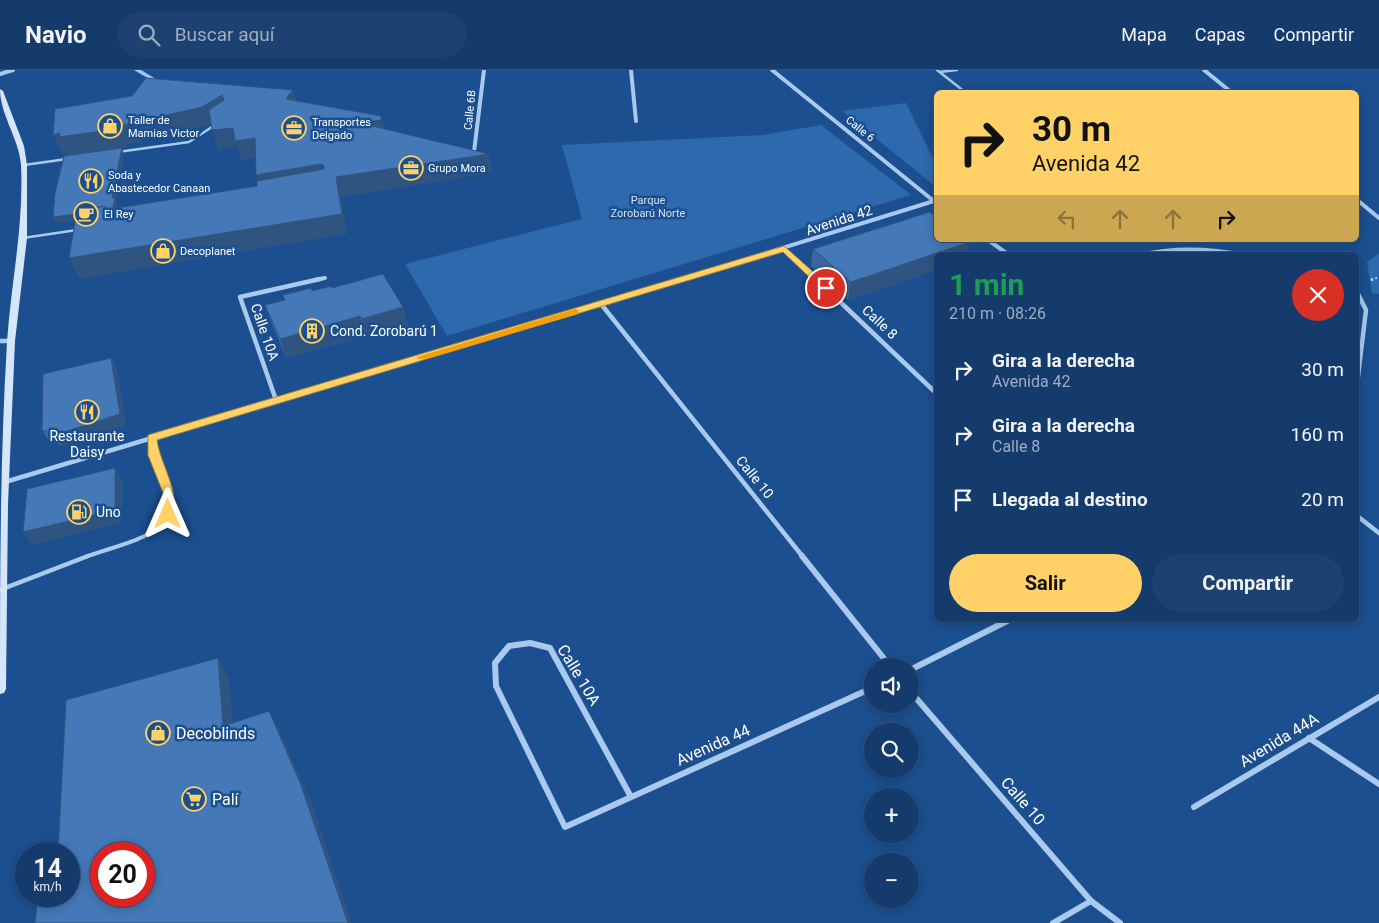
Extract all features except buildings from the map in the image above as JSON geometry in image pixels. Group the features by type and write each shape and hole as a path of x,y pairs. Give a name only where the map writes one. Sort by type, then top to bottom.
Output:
{"main road":[{"path":"0,92 21,146 24,165 23,238 11,341 1,589 0,689"}],"street":[{"path":"0,74 13,70"},
{"name":"Calle 6B","path":"474,152 484,70"},
{"path":"630,70 636,121"},
{"name":"Calle 6","path":"772,70 934,201"},
{"path":"1204,70 1229,90"},
{"path":"1359,201 1379,218"},
{"name":"Avenida 42","path":"5,482 934,202"},
{"path":"991,242 1006,252"},
{"name":"Calle 8","path":"784,249 934,391"},
{"path":"1150,252 1223,250 1232,252"},
{"name":"Calle 10A","path":"276,400 240,297 325,278"},
{"path":"1359,296 1366,310 1359,368"},
{"name":"Calle 10","path":"601,304 884,658"},
{"path":"0,341 11,341"},
{"path":"1359,517 1379,533"},
{"path":"919,665 1005,622"},
{"name":"Calle 10A","path":"566,827 496,686 495,663 509,646 530,643 550,648 631,797"},
{"name":"Avenida 44","path":"566,827 864,692"},
{"name":"Avenida 44A","path":"1194,807 1379,697"},
{"name":"Calle 10","path":"919,701 1091,902 1120,923"},
{"path":"1308,738 1379,784"},
{"path":"1053,923 1091,902"}],"lane":[{"path":"938,71 957,70"},
{"path":"938,71 962,90"},
{"path":"115,152 189,142 220,122"},
{"path":"24,165 70,158"},
{"path":"23,238 84,229"},
{"path":"1,589 144,535 162,525 168,514 170,495 154,455 152,438"}],"green space":[{"path":"906,103 934,161 934,185 842,111"},
{"name":"Parque Zorobarú Norte","path":"821,125 911,195 447,336 405,264 582,219 562,145 763,135"},
{"path":"1379,253 1379,294 1372,293 1367,262"}],"waterway":[{"path":"137,70 158,82"}],"slow traffic":[{"path":"422,357 575,312"}],"place":[{"name":"Taller de Mamias Victor","path":"110,126"},
{"name":"Transportes Delgado","path":"294,128"},
{"name":"Grupo Mora","path":"411,168"},
{"name":"Soda y Abastecedor Canaan","path":"91,181"},
{"name":"El Rey","path":"86,214"},
{"name":"Decoplanet","path":"163,251"},
{"name":"Cond. Zorobarú 1","path":"312,331"},
{"name":"Restaurante Daisy","path":"87,412"},
{"name":"Uno","path":"79,512"},
{"name":"Decoblinds","path":"158,733"},
{"name":"Palí","path":"194,799"}],"route":[{"path":"168,514 170,495 154,455 152,438 784,249 826,288"}]}
